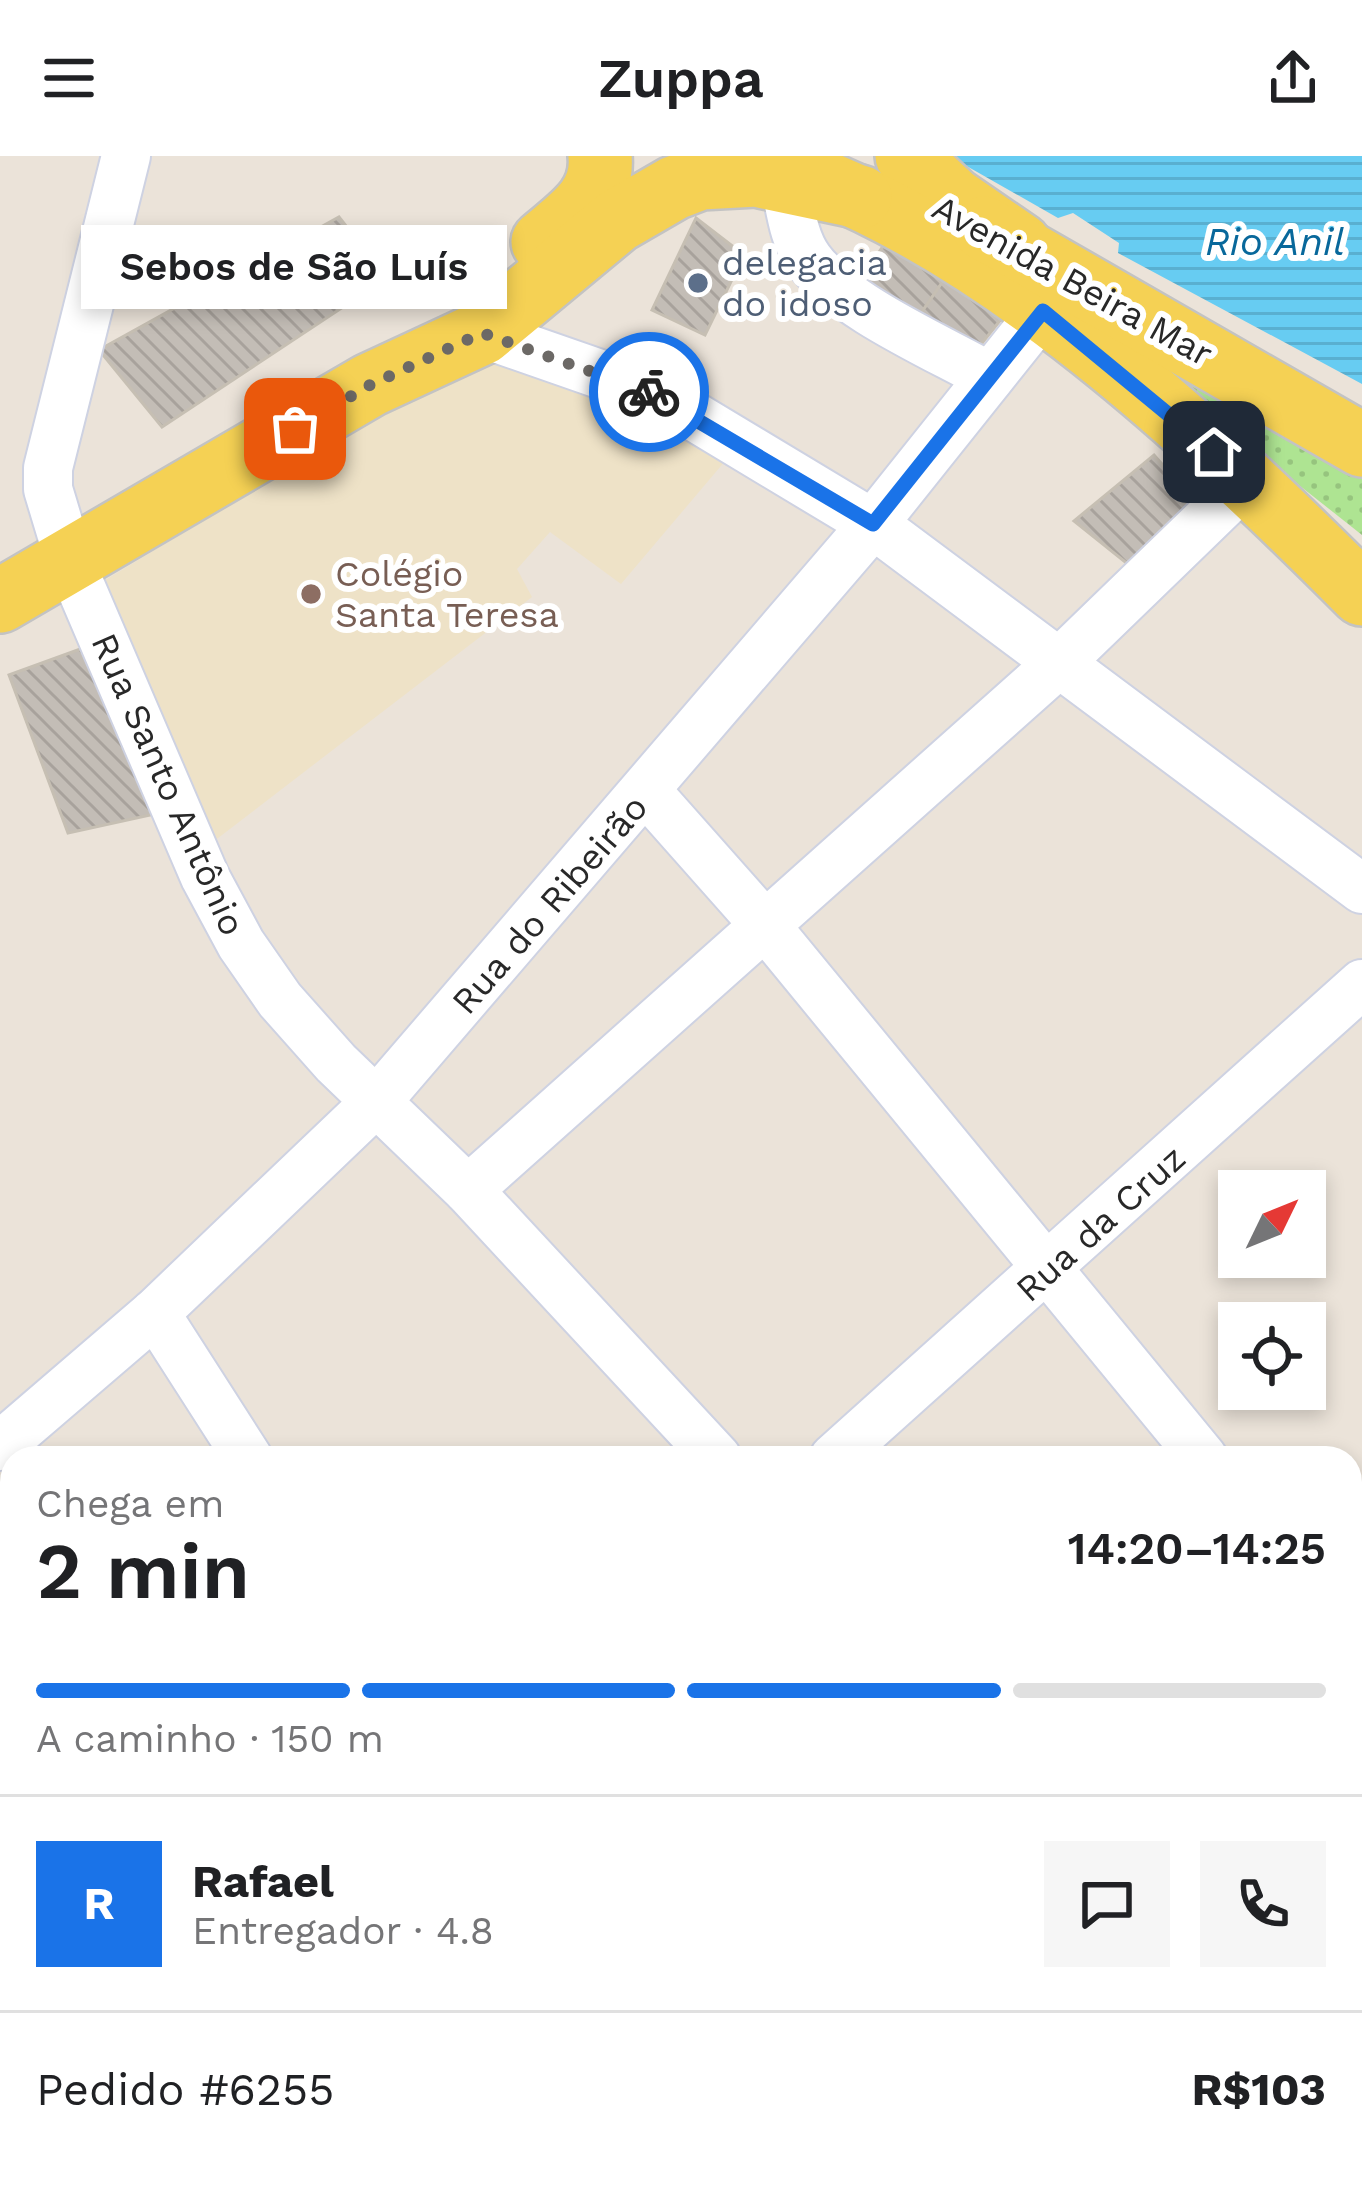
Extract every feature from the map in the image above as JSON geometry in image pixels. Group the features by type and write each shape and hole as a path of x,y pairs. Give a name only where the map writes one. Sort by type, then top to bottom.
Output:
{"main road":[{"path":"370,385 594,180 638,156"},
{"path":"908,156 1040,283"},
{"path":"0,601 370,385 482,333 617,221 674,188 730,176 816,169"},
{"name":"Avenida Beira Mar","path":"816,169 1362,445"},
{"name":"Avenida Beira Mar","path":"1040,283 1362,593"},
{"path":"1248,480 1362,566"}],"street":[{"name":"Rua Santo Antônio","path":"126,156 48,468 48,489 70,562 205,877 241,944 280,1000 467,1190 706,1446"},
{"path":"816,169 801,246 817,269 867,306 990,377"},
{"name":"Rua do Ribeirão","path":"0,1446 155,1313 376,1101 647,792 873,524 990,377 1040,283"},
{"path":"482,333 657,394 873,524 1362,889"},
{"path":"467,1190 1059,663 1248,480"},
{"path":"647,792 764,925 1193,1446"},
{"name":"Rua da Cruz","path":"847,1446 1362,984"},
{"path":"155,1313 240,1446"}],"shaded area":[{"name":"Colégio Santa Teresa","path":"488,348 615,395 726,460 621,584 550,532 517,569 532,597 209,845 89,590"}],"green space":[{"path":"1112,337 1362,472 1362,535"}],"water":[{"name":"Rio Anil","path":"949,156 1362,156 1362,384 1118,253 1119,243 1073,213 1058,218"}],"building":[{"path":"339,217 387,278 162,427 99,350"},
{"name":"delegacia do idoso","path":"696,218 744,255 705,335 652,310"},
{"path":"892,233 948,274 917,319 858,283"},
{"path":"948,274 1006,313 974,353 917,319"},
{"path":"1154,455 1198,505 1129,565 1074,521"},
{"path":"86,647 155,814 68,833 9,675"}],"way so far":[{"path":"295,429 370,385 482,333 649,392"}],"place":[{"name":"delegacia do idoso","path":"698,283"},
{"name":"Sebos de São Luís","path":"295,429"},
{"name":"Colégio Santa Teresa","path":"311,594"}],"route":[{"path":"649,392 873,524 1043,311 1214,452"}]}
